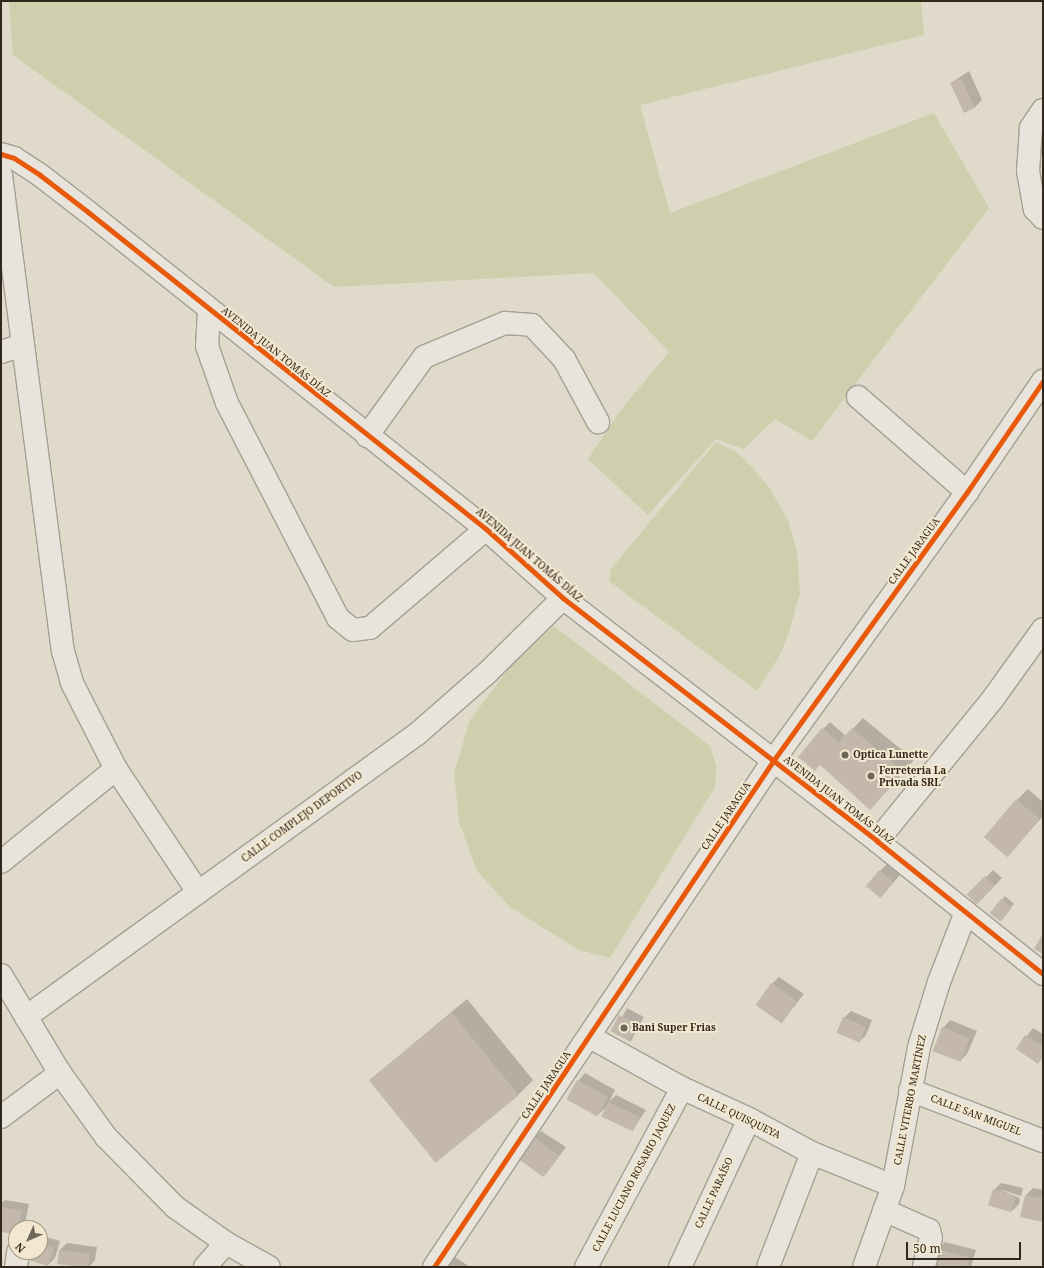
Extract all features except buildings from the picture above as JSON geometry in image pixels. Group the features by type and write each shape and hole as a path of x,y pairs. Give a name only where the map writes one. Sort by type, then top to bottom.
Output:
{"street":[{"path":"1043,110 1030,128 1028,171 1035,209 1043,218"},
{"name":"AVENIDA JUAN TOMÁS DÍAZ","path":"1,154 14,158 40,175 486,530 562,598 877,841 1043,974"},
{"path":"1,175 62,651 72,682 116,769 198,892"},
{"path":"209,310 207,346 227,403 338,618 353,630 370,628 486,530"},
{"path":"367,436 424,357 505,323 532,325 559,354 598,422"},
{"path":"1,352 23,345"},
{"name":"CALLE JARAGUA","path":"434,1267 590,1037 773,761 967,492 1043,381"},
{"path":"858,397 967,492"},
{"name":"CALLE COMPLEJO DEPORTIVO","path":"26,1016 417,734 487,673 562,598"},
{"path":"877,841 992,700 1043,628"},
{"path":"1,862 116,769"},
{"name":"CALLE VITERBO MARTÍNEZ","path":"864,1267 893,1186 919,1047 938,982 966,912"},
{"path":"1,975 60,1073 106,1137 175,1207 226,1243 269,1267"},
{"name":"CALLE QUISQUEYA","path":"590,1037 682,1088 749,1119 812,1153 893,1186"},
{"path":"1,1117 60,1073"},
{"name":"CALLE LUCIANO ROSARIO JAQUEZ","path":"586,1267 682,1088"},
{"name":"CALLE SAN MIGUEL","path":"910,1090 1043,1141"},
{"name":"CALLE PARAÍSO","path":"680,1267 749,1119"},
{"path":"768,1267 812,1153"},
{"path":"884,1210 929,1230 931,1238 924,1267"},
{"path":"206,1267 226,1243"}],"green space":[{"path":"9,1 921,1 924,35 640,105 670,213 934,113 989,208 812,441 775,419 744,449 716,439 648,515 588,459 620,411 669,352 594,273 334,287 13,55"},
{"path":"716,442 734,450 751,466 770,489 788,520 797,551 800,593 790,629 780,655 757,691 609,581 611,569"},
{"path":"554,626 710,746 716,766 715,787 610,958 579,950 510,907 477,871 459,822 454,773 470,720 516,659"}],"cycle path":[{"path":"1,154 14,158 40,175 88,212 486,529 563,598 877,841 1043,974"},
{"path":"434,1267 773,761 967,492 1043,381"}],"place":[{"name":"Optica Lunette","path":"845,755"},
{"name":"Ferreteria La Privada SRL","path":"871,776"},
{"name":"Bani Super Frias","path":"624,1028"}]}
